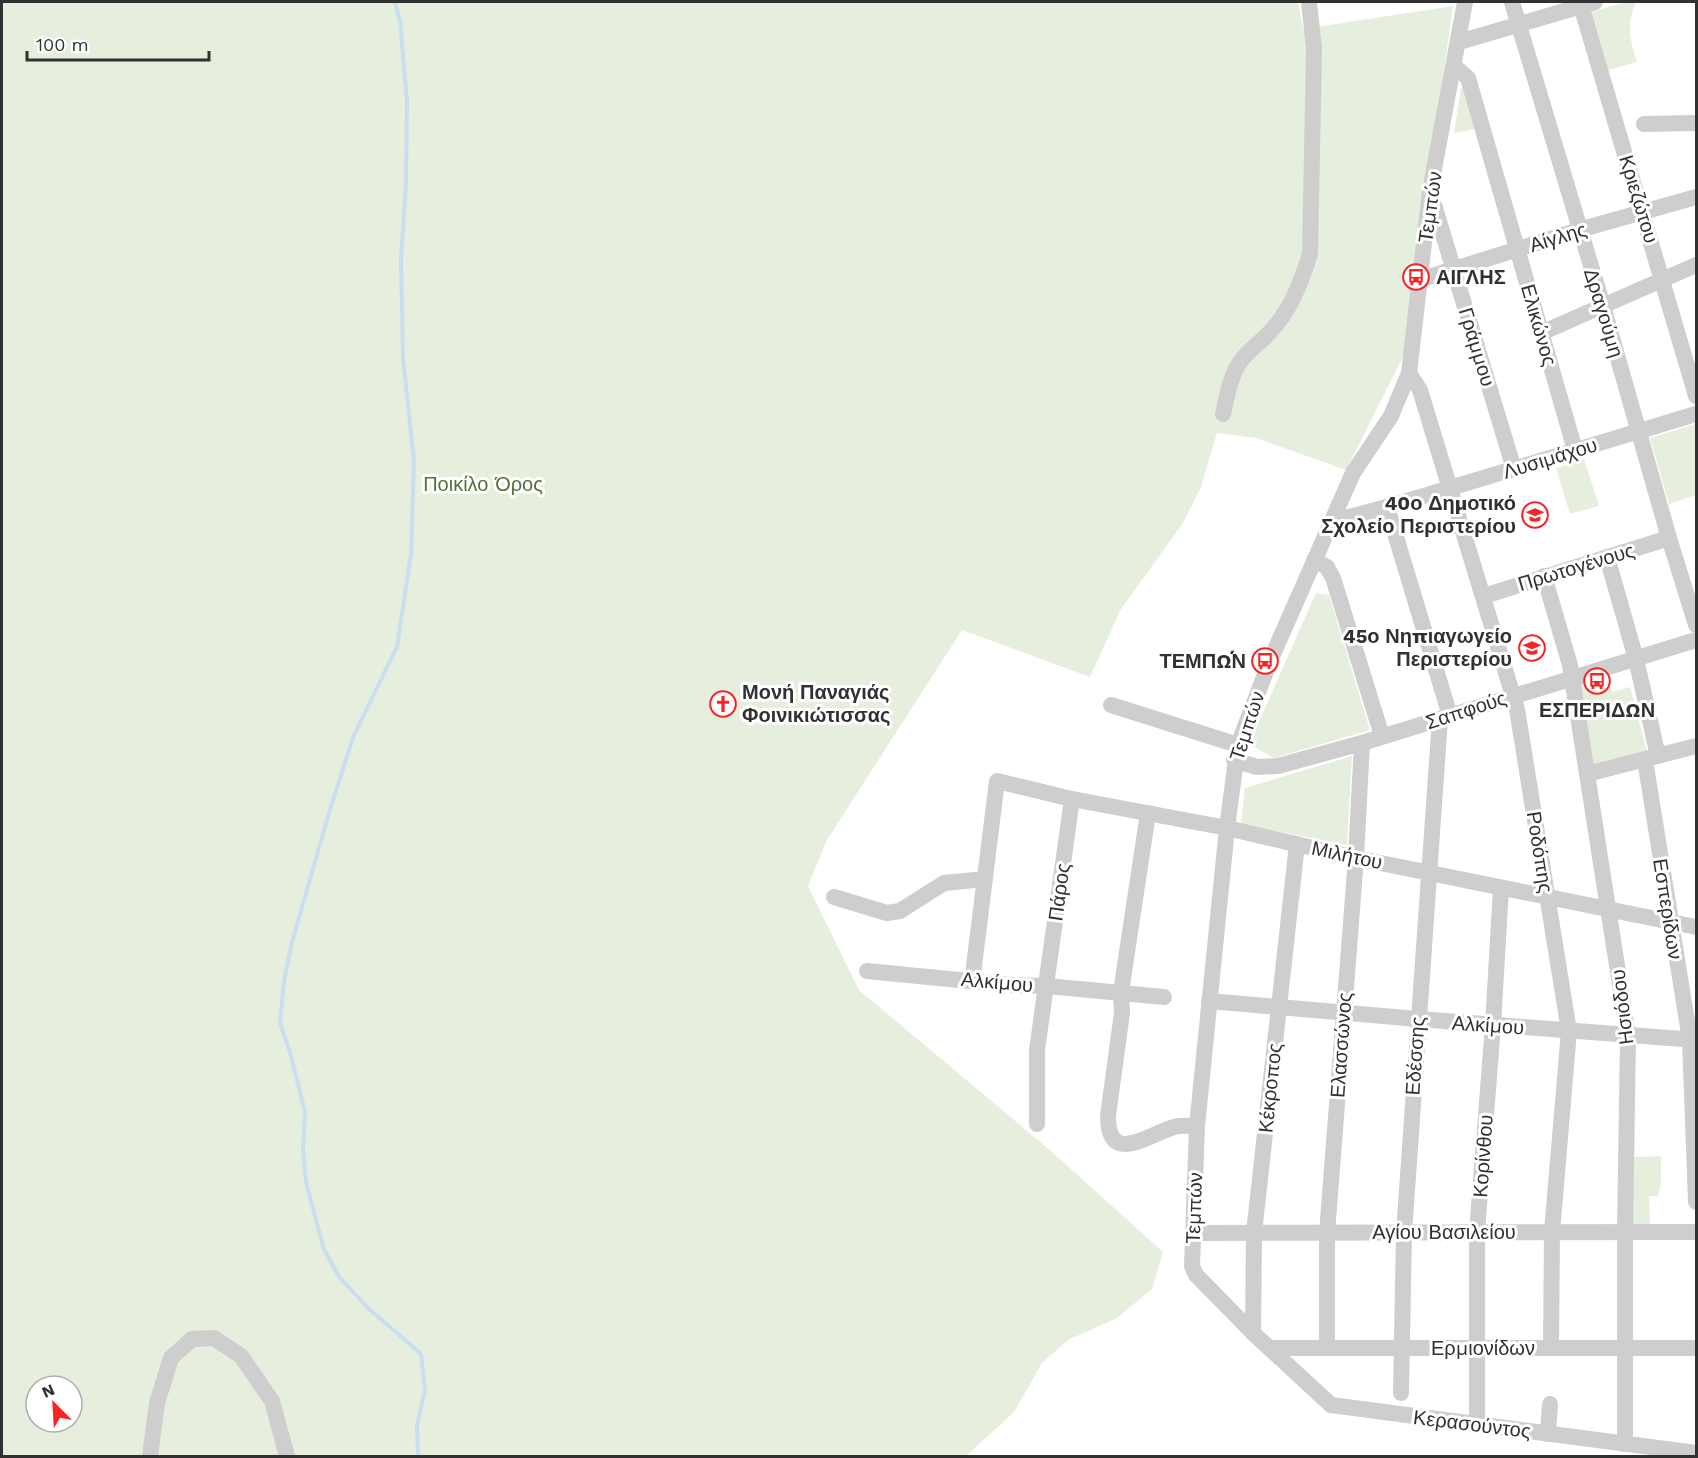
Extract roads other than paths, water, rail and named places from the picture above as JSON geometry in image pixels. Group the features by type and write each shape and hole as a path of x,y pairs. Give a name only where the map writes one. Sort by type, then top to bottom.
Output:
{"street":[{"path":"1223,414 1231,379 1238,365 1245,355 1271,332 1287,311 1302,281 1310,254 1314,48 1309,2"},
{"name":"Τεμπών","path":"1270,1348 1196,1275 1192,1266 1197,1126 1236,752 1266,670 1314,560 1361,459 1391,416 1409,373 1431,191 1465,2"},
{"name":"Δραγούμη","path":"1512,2 1696,625"},
{"path":"1459,42 1585,3"},
{"name":"Κριεζώτου","path":"1585,3 1696,396"},
{"name":"Ελικώνος","path":"1454,66 1468,78 1575,450"},
{"path":"1644,124 1696,123"},
{"name":"Γράμμου","path":"1431,191 1514,469"},
{"name":"Αίγλης","path":"1419,280 1579,230 1696,197"},
{"path":"1541,333 1696,265"},
{"name":"Ροδόπης","path":"1409,373 1420,390 1514,694 1569,1031 1552,1232 1551,1348"},
{"name":"Λυσιμάχου","path":"1334,517 1345,518 1387,507 1696,414"},
{"name":"Εδέσσης","path":"1387,507 1445,717 1418,1019 1404,1233 1401,1393"},
{"name":"Πρωτογένους","path":"1484,596 1669,538"},
{"name":"Εσπερίδων","path":"1607,557 1636,659 1651,758 1669,921 1693,1040 1696,1202"},
{"path":"1314,560 1327,567 1333,578 1382,736"},
{"name":"Ησιόδου","path":"1544,576 1573,678 1628,1036 1625,1444"},
{"name":"Σαπφούς","path":"1112,705 1236,752 1257,767 1278,766 1696,640"},
{"name":"Ελασσώνος","path":"1327,1348 1327,1233 1356,858 1362,742"},
{"path":"1587,774 1696,746"},
{"name":"Μιλήτου","path":"985,879 997,781 1072,799 1227,828 1356,858 1696,927"},
{"name":"Πάρος","path":"1037,1124 1036,1050 1047,986 1072,799"},
{"path":"1148,813 1121,992 1122,1013 1108,1116 1108,1132 1114,1139 1124,1144 1139,1142 1172,1127 1197,1126"},
{"name":"Κέκροπος","path":"1253,1333 1254,1233 1297,844"},
{"path":"834,897 887,913 900,911 944,883 985,879 972,982"},
{"name":"Κορίνθου","path":"1478,1425 1477,1232 1501,888"},
{"name":"Αλκίμου","path":"867,971 952,978 972,982 1047,986 1164,997"},
{"name":"Αλκίμου","path":"1209,1001 1693,1040"},
{"name":"Αγίου Βασιλείου","path":"1192,1233 1696,1232"},
{"path":"150,1456 157,1403 171,1358 192,1339 214,1338 240,1356 272,1401 287,1456"},
{"name":"Ερμιονίδων","path":"1270,1348 1696,1347"},
{"name":"Κερασούντος","path":"1270,1348 1326,1403 1331,1405 1696,1453"},
{"path":"1548,1434 1550,1404"}],"waterway":[{"path":"395,2 400,21 407,101 406,183 401,260 403,358 414,461 411,554 397,647 354,735 331,806 292,942 284,982 280,1023 305,1112 303,1151 306,1182 324,1250 340,1278 369,1309 421,1354 425,1390 417,1425 418,1456"}],"place":[{"name":"ΑΙΓΛΗΣ","path":"1416,277"},
{"name":"40ο Δημοτικό Σχολείο Περιστερίου","path":"1535,515"},
{"name":"45ο Νηπιαγωγείο Περιστερίου","path":"1532,648"},
{"name":"ΤΕΜΠΏΝ","path":"1265,661"},
{"name":"ΕΣΠΕΡΙΔΩΝ","path":"1597,681"},
{"name":"Μονή Παναγιάς Φοινικιώτισσας","path":"723,704"}],"park label":[{"name":"Ποικίλο Όρος","path":"483,484"}]}
